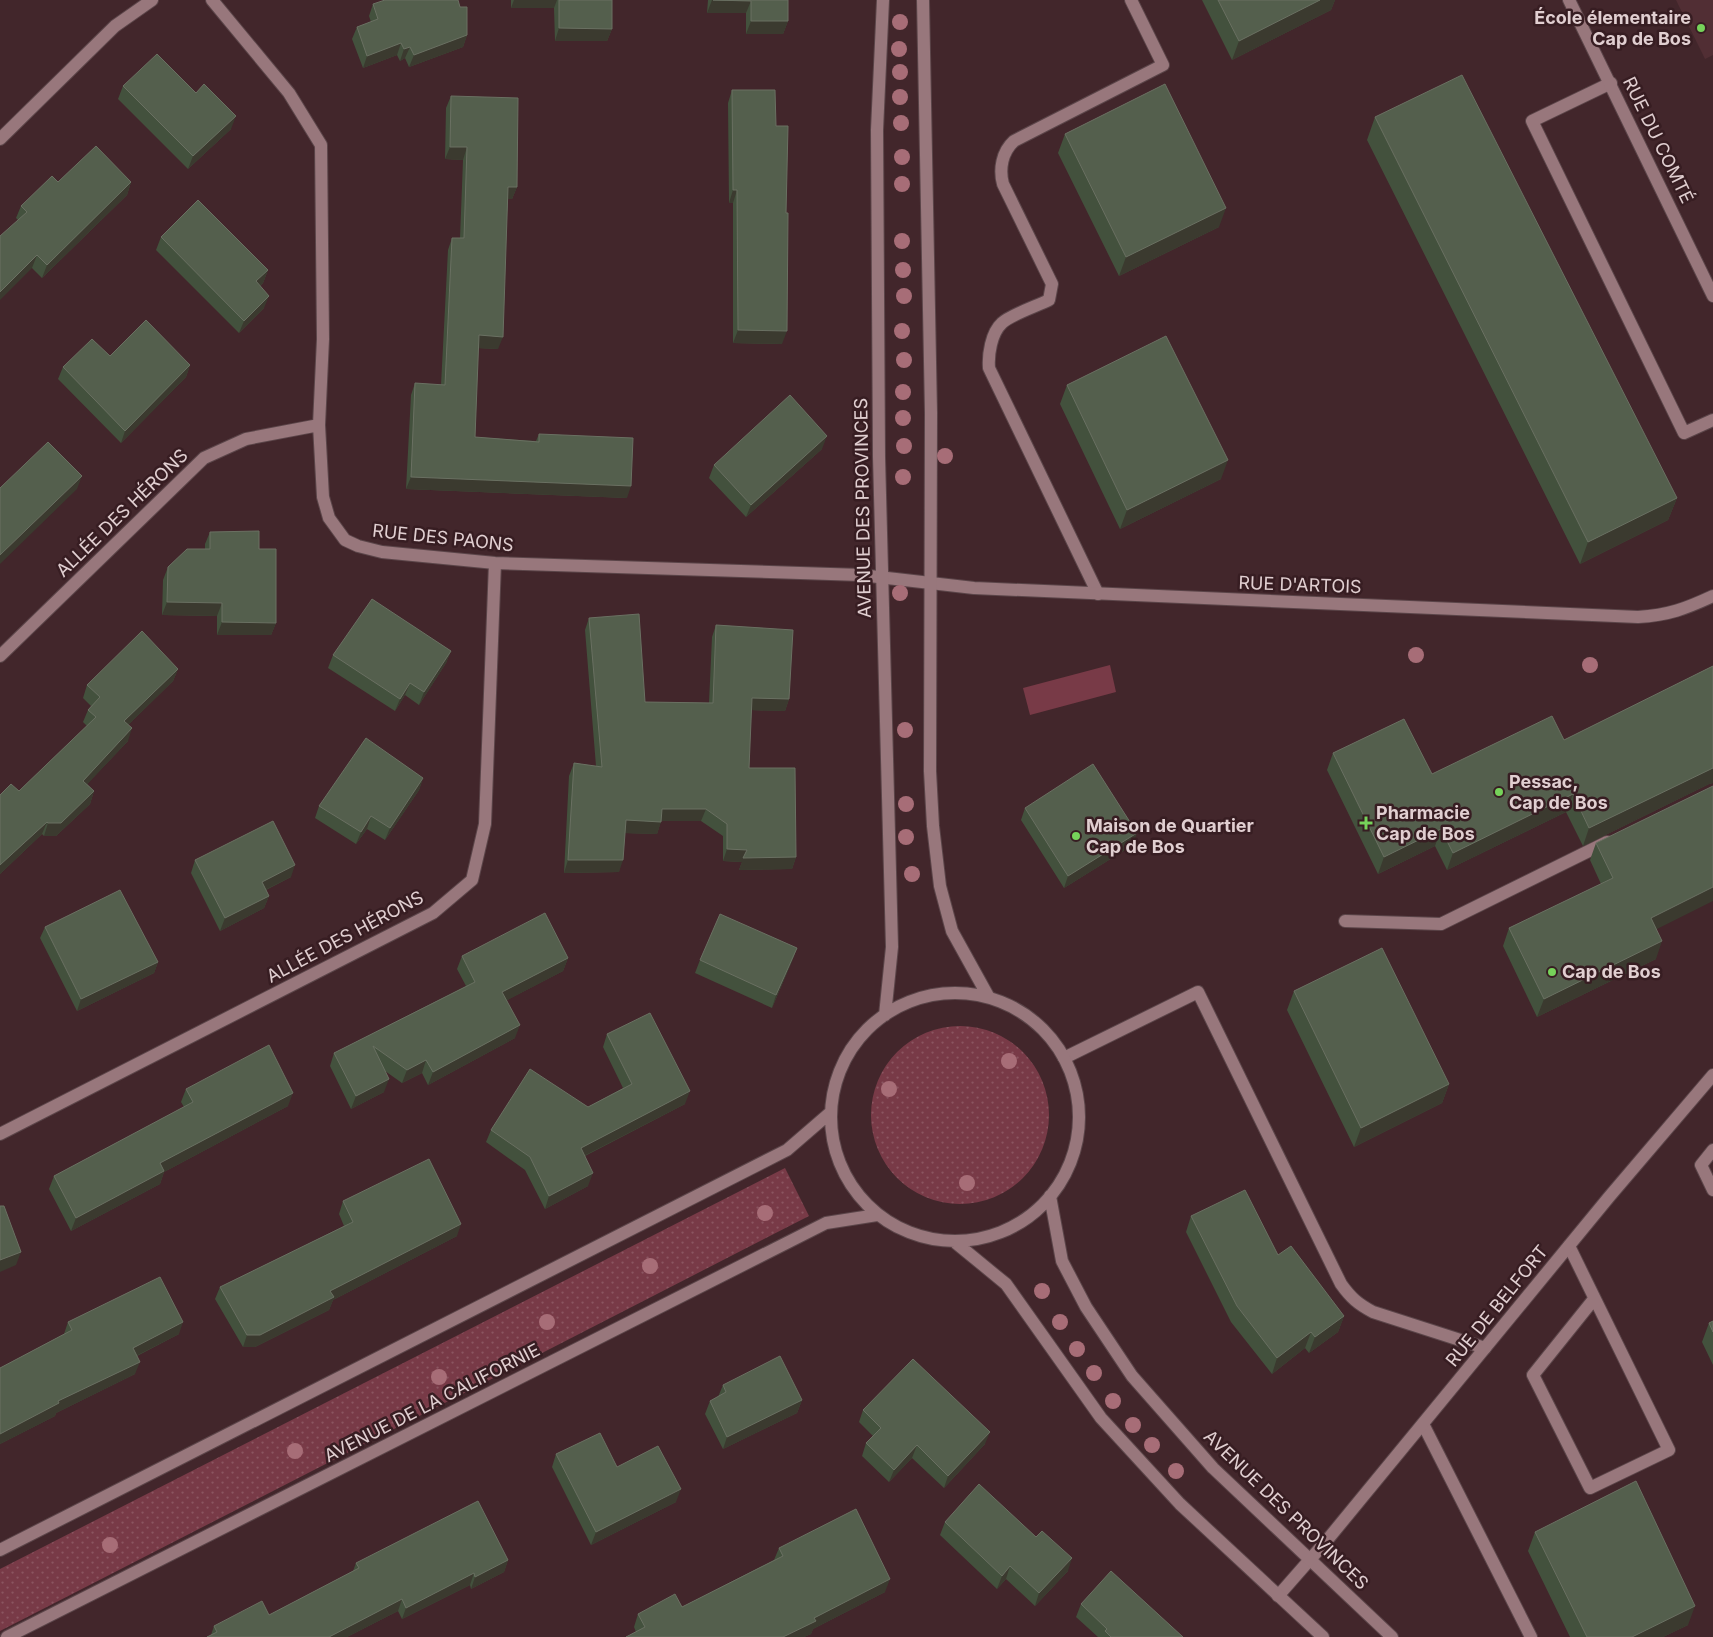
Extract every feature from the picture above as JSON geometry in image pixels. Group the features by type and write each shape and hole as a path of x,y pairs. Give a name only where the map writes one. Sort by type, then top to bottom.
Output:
{"street":[{"path":"0,139 115,26 152,0"},
{"name":"RUE DES PAONS","path":"212,0 288,93 321,145 323,339 319,425 323,497 329,518 345,540 358,546 382,552 495,563 882,576"},
{"name":"AVENUE DES PROVINCES","path":"883,0 877,130 879,448 892,947 885,1015"},
{"path":"923,0 931,413 930,772 932,826 940,886 952,931 988,996"},
{"path":"1098,594 989,368 988,354 997,329 1002,322 1049,300 1052,284 1003,184 1000,173 1007,148 1014,140 1163,65 1131,0"},
{"name":"RUE DU COMTÉ","path":"1569,0 1713,296"},
{"path":"1611,83 1532,121 1684,433 1713,420"},
{"name":"ALLÉE DES HÉRONS","path":"0,656 204,458 246,440 319,425"},
{"name":"ALLÉE DES HÉRONS","path":"0,1134 433,913 472,880 485,824 495,563"},
{"name":"RUE D'ARTOIS","path":"882,576 930,584 974,588 1638,617 1663,615 1691,606 1713,596"},
{"path":"1344,921 1440,924 1617,837"},
{"path":"948,992 988,996 1025,1013 1054,1040 1064,1058 1073,1076 1080,1116 1074,1155 1056,1191 1027,1219 993,1237 956,1243 918,1237 883,1221 856,1195 837,1161 829,1123 833,1086 849,1051 874,1022 909,1001 948,992"},
{"path":"1064,1058 1198,992 1341,1284 1348,1294 1358,1304 1373,1312 1486,1348"},
{"name":"RUE DE BELFORT","path":"1278,1596 1423,1424 1652,1145 1713,1075"},
{"path":"0,1550 787,1150 831,1112"},
{"path":"1713,1150 1701,1165 1713,1190"},
{"name":"AVENUE DES PROVINCES","path":"1050,1196 1062,1261 1086,1307 1132,1376 1213,1468 1392,1637"},
{"name":"AVENUE DE LA CALIFORNIE","path":"7,1637 826,1223 877,1215"},
{"path":"956,1243 1006,1284 1101,1418 1180,1504 1323,1637"},
{"path":"1569,1246 1669,1450 1590,1488 1533,1375 1594,1299"},
{"path":"1423,1424 1532,1637"}],"shaded area":[{"name":"École élementaire Cap de Bos","path":"1676,0 1713,0 1713,55 1705,59"},
{"path":"1110,665 1116,692 1030,715 1023,688"},
{"path":"951,1026 969,1026 994,1033 1009,1041 1023,1052 1034,1066 1042,1081 1049,1106 1049,1124 1042,1149 1034,1164 1023,1178 1009,1189 986,1200 969,1204 951,1204 934,1200 918,1193 904,1184 891,1171 875,1141 871,1124 871,1106 875,1089 882,1073 891,1059 904,1046 934,1030"},
{"path":"785,1168 809,1216 0,1631 0,1569"}],"building":[{"path":"385,0 458,0 460,7 467,7 467,35 414,55 410,47 404,49 401,43 367,56 357,27 378,19 373,4"},
{"path":"559,0 612,0 612,29 559,28"},
{"path":"713,0 788,0 788,21 751,21 751,1"},
{"path":"1218,0 1320,0 1239,41"},
{"path":"157,54 196,93 204,84 236,116 193,156 123,86"},
{"path":"1462,75 1677,498 1588,542 1375,117"},
{"path":"1165,84 1226,208 1126,257 1065,134"},
{"path":"732,90 775,90 776,126 788,126 786,213 788,213 787,331 738,330 737,190 733,190"},
{"path":"451,96 518,98 517,187 508,187 503,337 479,335 475,437 539,442 539,434 633,438 631,486 411,477 415,383 445,385 452,238 464,238 467,147 450,147"},
{"path":"96,146 131,182 47,265 37,255 0,292 0,236 27,212 21,206 52,176 58,182"},
{"path":"198,200 268,270 256,281 269,296 244,321 161,237"},
{"path":"146,320 190,365 125,431 63,367 92,339 110,356"},
{"path":"1166,336 1228,460 1127,510 1067,385"},
{"path":"790,395 827,436 751,505 714,465"},
{"path":"48,442 82,476 0,555 0,488"},
{"path":"259,531 259,549 276,549 276,623 222,622 222,603 167,602 168,567 187,549 210,549 210,532"},
{"path":"372,599 451,651 424,692 410,683 400,699 333,655"},
{"path":"639,614 645,702 713,703 716,625 793,630 789,699 752,698 749,768 795,768 796,857 743,858 747,850 727,849 727,824 706,809 662,809 661,822 626,820 623,860 568,860 574,763 602,767 589,618"},
{"path":"142,631 178,669 124,721 132,728 83,781 94,791 61,823 47,822 0,865 0,795 11,784 19,791 96,717 88,710 100,697 87,685"},
{"path":"1713,666 1713,768 1589,828 1573,794 1453,853 1441,829 1384,857 1333,753 1404,719 1432,774 1552,716 1564,740"},
{"path":"366,738 423,778 390,828 371,816 361,832 319,806"},
{"path":"1093,764 1137,833 1068,876 1025,808"},
{"path":"1713,786 1713,887 1651,918 1662,941 1544,999 1509,928 1613,878 1596,843"},
{"path":"273,821 295,865 262,882 269,896 225,918 195,860"},
{"path":"120,890 158,962 81,999 45,927"},
{"path":"545,913 568,958 502,992 520,1025 433,1072 426,1060 407,1070 373,1046 389,1079 356,1096 334,1053 475,982 462,956"},
{"path":"720,914 797,948 776,995 700,960"},
{"path":"1382,948 1449,1084 1361,1128 1294,991"},
{"path":"650,1013 690,1091 581,1148 593,1173 549,1196 530,1157 491,1130 530,1069 588,1107 632,1084 607,1034"},
{"path":"269,1045 293,1093 160,1163 164,1171 76,1218 54,1176 193,1102 186,1089"},
{"path":"429,1159 461,1224 330,1291 334,1297 260,1335 247,1335 220,1287 353,1222 343,1201"},
{"path":"1245,1190 1278,1255 1291,1246 1344,1316 1315,1337 1311,1332 1277,1358 1237,1306 1191,1216"},
{"path":"0,1206 4,1206 21,1252 0,1260"},
{"path":"160,1277 183,1322 133,1348 140,1362 58,1401 59,1403 0,1434 0,1368 72,1330 68,1322"},
{"path":"1713,1321 1713,1332 1709,1323"},
{"path":"780,1356 802,1400 727,1437 710,1401 726,1392 723,1385"},
{"path":"913,1359 990,1432 948,1476 917,1445 894,1470 866,1443 881,1428 863,1410"},
{"path":"600,1433 617,1467 658,1446 681,1489 596,1532 556,1454"},
{"path":"1636,1481 1695,1606 1632,1637 1587,1637 1535,1532"},
{"path":"979,1484 1036,1537 1042,1531 1072,1558 1039,1593 1010,1566 1002,1576 945,1522"},
{"path":"478,1501 508,1560 475,1577 474,1573 406,1608 402,1599 329,1637 207,1637 217,1632 214,1626 262,1601 269,1615 359,1568 356,1563"},
{"path":"856,1509 890,1579 814,1618 816,1621 783,1637 626,1637 645,1627 638,1614 675,1594 682,1607 783,1556 779,1548"},
{"path":"1111,1571 1183,1637 1111,1637 1105,1631 1107,1629 1081,1604"}],"place":[{"name":"École élementaire Cap de Bos","path":"1701,28"},
{"name":"Pessac, Cap de Bos","path":"1499,792"},
{"name":"Pharmacie Cap de Bos","path":"1366,823"},
{"name":"Maison de Quartier Cap de Bos","path":"1076,836"},
{"name":"Cap de Bos","path":"1552,972"}]}
